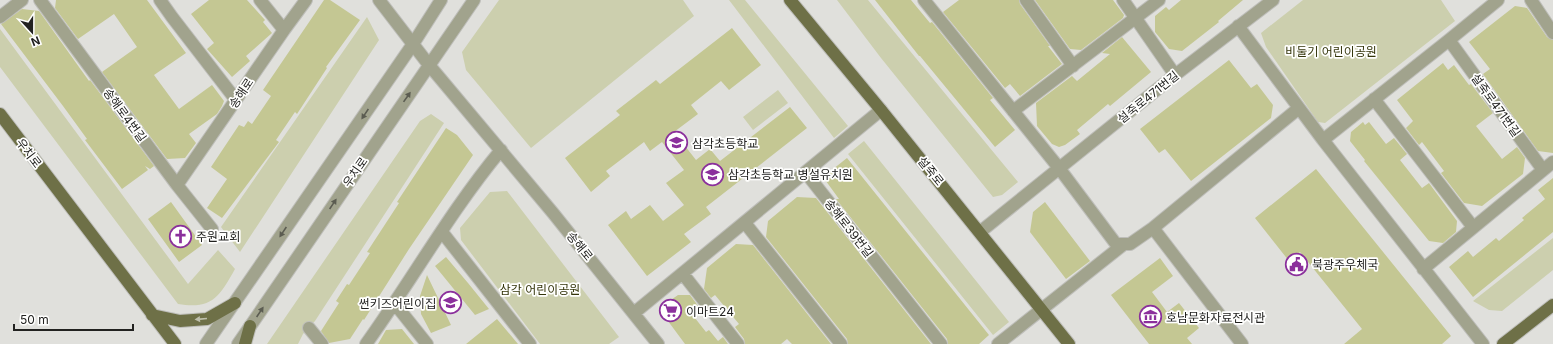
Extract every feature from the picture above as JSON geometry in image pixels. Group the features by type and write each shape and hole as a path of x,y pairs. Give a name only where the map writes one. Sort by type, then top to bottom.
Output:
{"main road":[{"name":"설죽로","path":"790,0 980,232 1069,344"},
{"name":"우치로","path":"0,114 175,344"},
{"path":"152,315 180,321 207,319 235,303"},
{"path":"1503,344 1553,305"},
{"path":"245,344 250,326"}],"street":[{"path":"0,17 22,0"},
{"name":"송해로4번길","path":"40,0 177,185 212,229"},
{"path":"160,0 236,100"},
{"path":"260,0 284,30"},
{"name":"송해로","path":"177,185 306,0"},
{"name":"송해로","path":"379,0 429,65 501,150 658,344"},
{"name":"우치로","path":"206,344 441,0"},
{"name":"우치로","path":"238,344 474,0"},
{"path":"924,0 1059,168 1116,244 1130,244 1153,228 1299,108"},
{"path":"1026,0 1073,66"},
{"path":"1123,0 1175,75"},
{"path":"1013,111 1136,19 1159,0"},
{"name":"설죽로471번길","path":"980,232 1175,75 1273,0"},
{"path":"1323,140 1498,0"},
{"path":"1531,0 1553,33"},
{"path":"1238,26 1323,140 1483,344"},
{"name":"설죽로471번길","path":"1449,40 1543,170"},
{"path":"1374,99 1473,227"},
{"path":"634,313 881,110"},
{"path":"366,344 395,304 483,172 501,150"},
{"path":"1423,269 1553,162"},
{"name":"송해로39번길","path":"806,173 941,344"},
{"path":"745,223 841,344"},
{"path":"1153,228 1242,344"},
{"path":"442,232 530,344"},
{"path":"998,344 1124,244"},
{"path":"683,274 738,344"},
{"path":"395,304 427,344"},
{"path":"309,328 322,344"}],"green space":[{"path":"499,0 683,0 694,16 531,148 466,70 462,52"},
{"path":"729,0 745,0 848,126 834,138"},
{"path":"837,0 868,0 1018,182 1002,195 993,197 881,58"},
{"name":"비둘기 어린이공원","path":"1303,0 1441,0 1455,21 1325,123 1318,122 1266,47 1261,33"},
{"path":"367,17 379,40 240,252 221,227"},
{"path":"0,29 188,284 218,250 235,269 225,287 214,299 199,305 178,304 0,67"},
{"path":"778,90 788,103 753,130 743,117"},
{"path":"431,114 444,123 315,321 303,334 298,344 267,344 420,121"},
{"path":"864,141 1009,322 993,335 848,154"},
{"name":"삼각 어린이공원","path":"507,191 619,337 609,344 540,344 461,240 460,228 490,192"},
{"path":"1553,238 1553,270 1502,311 1489,310 1473,301"}],"building":[{"path":"56,0 147,0 186,53 154,75 179,109 212,85 224,101 217,114 189,134 196,143 185,158 167,159 102,72 137,47 114,14 78,39 55,8"},
{"path":"209,0 247,0 265,20 263,22 272,33 246,56 250,61 232,77 207,49 214,43 191,14"},
{"path":"324,0 330,0 360,20 326,67 327,68 297,114 295,112 276,140 279,142 222,218 207,208 227,179 211,167 239,125 244,127 248,121 252,124 271,96 263,90"},
{"path":"875,0 911,0 930,23 932,22 993,98 990,100 1015,130 995,147 919,56"},
{"path":"959,0 1019,0 1020,4 1050,46 1048,46 1062,64 1020,96 1010,84 1005,88 943,12"},
{"path":"1035,0 1113,0 1124,15 1123,18 1081,50 1070,49"},
{"path":"1181,0 1243,0 1218,21 1219,22 1182,51 1169,49 1155,32 1155,16 1166,7 1169,10"},
{"path":"1515,6 1527,8 1547,37 1553,40 1553,153 1538,151 1483,74 1490,69 1469,42"},
{"path":"22,9 39,11 89,81 90,80 154,166 150,169 145,166 148,170 122,189 85,140 87,139 63,106 1,24"},
{"path":"732,28 761,65 729,90 721,81 691,105 698,114 674,132 696,160 710,149 720,161 790,107 807,128 706,207 711,214 684,234 691,242 647,276 608,225 626,211 631,219 650,205 663,221 684,205 666,183 684,170 662,142 650,151 644,142 606,171 610,176 591,192 565,158 620,115 616,111 656,80 660,84"},
{"path":"1122,37 1151,72 1110,106 1108,104 1077,130 1080,134 1065,145 1059,147 1052,144 1037,126 1036,103 1072,76 1077,81 1110,54 1102,53"},
{"path":"1229,60 1251,88 1257,84 1273,105 1271,118 1191,181 1165,149 1159,153 1140,129"},
{"path":"1443,63 1448,70 1454,65 1469,85 1471,84 1493,113 1476,126 1502,159 1517,147 1525,158 1523,174 1482,206 1464,203 1441,173 1444,171 1422,142 1419,145 1406,128 1413,121 1397,100"},
{"path":"1363,122 1365,125 1369,122 1386,144 1394,138 1407,154 1400,160 1422,188 1429,183 1457,221 1456,232 1443,243 1429,241 1364,161 1365,160 1350,141 1351,132"},
{"path":"446,128 457,135 473,155 350,339 329,343 321,331 339,303 336,301 347,284 349,285 370,253 367,252 399,203 397,202"},
{"path":"847,158 989,335 979,344 948,344 947,339 836,199 839,199 823,177"},
{"path":"1316,169 1451,336 1442,344 1344,344 1362,329 1300,252 1289,261 1255,218"},
{"path":"1553,178 1553,232 1473,297 1449,267 1468,251 1473,257 1496,238 1499,241 1524,220 1522,218 1545,199 1538,190"},
{"path":"797,197 816,198 931,344 848,344 847,339 766,237 768,221"},
{"path":"171,202 202,245 179,262 148,219"},
{"path":"1045,202 1090,261 1066,279 1030,232 1033,212"},
{"path":"736,244 753,245 831,344 792,344 787,339 781,344 745,344 744,339 735,327 739,324 715,295 711,298 704,289 707,268"},
{"path":"446,257 489,309 475,315 435,266"},
{"path":"1160,258 1173,276 1152,292 1167,312 1179,303 1199,328 1187,338 1192,344 1149,344 1111,295"},
{"path":"427,275 451,325 431,333 421,314 420,296"},
{"path":"678,295 690,295 699,307 691,313 706,332 709,330 718,341 723,337 728,344 685,344 665,317 665,304"},
{"path":"497,319 518,344 466,344"},
{"path":"402,329 414,344 378,344 386,330"}],"place":[{"name":"삼각초등학교","path":"677,143"},
{"name":"삼각초등학교 병설유치원","path":"712,174"},
{"name":"주원교회","path":"180,236"},
{"name":"북광주우체국","path":"1297,264"},
{"name":"썬키즈어린이집","path":"451,303"},
{"name":"이마트24","path":"671,311"},
{"name":"호남문화자료전시관","path":"1150,317"}]}
